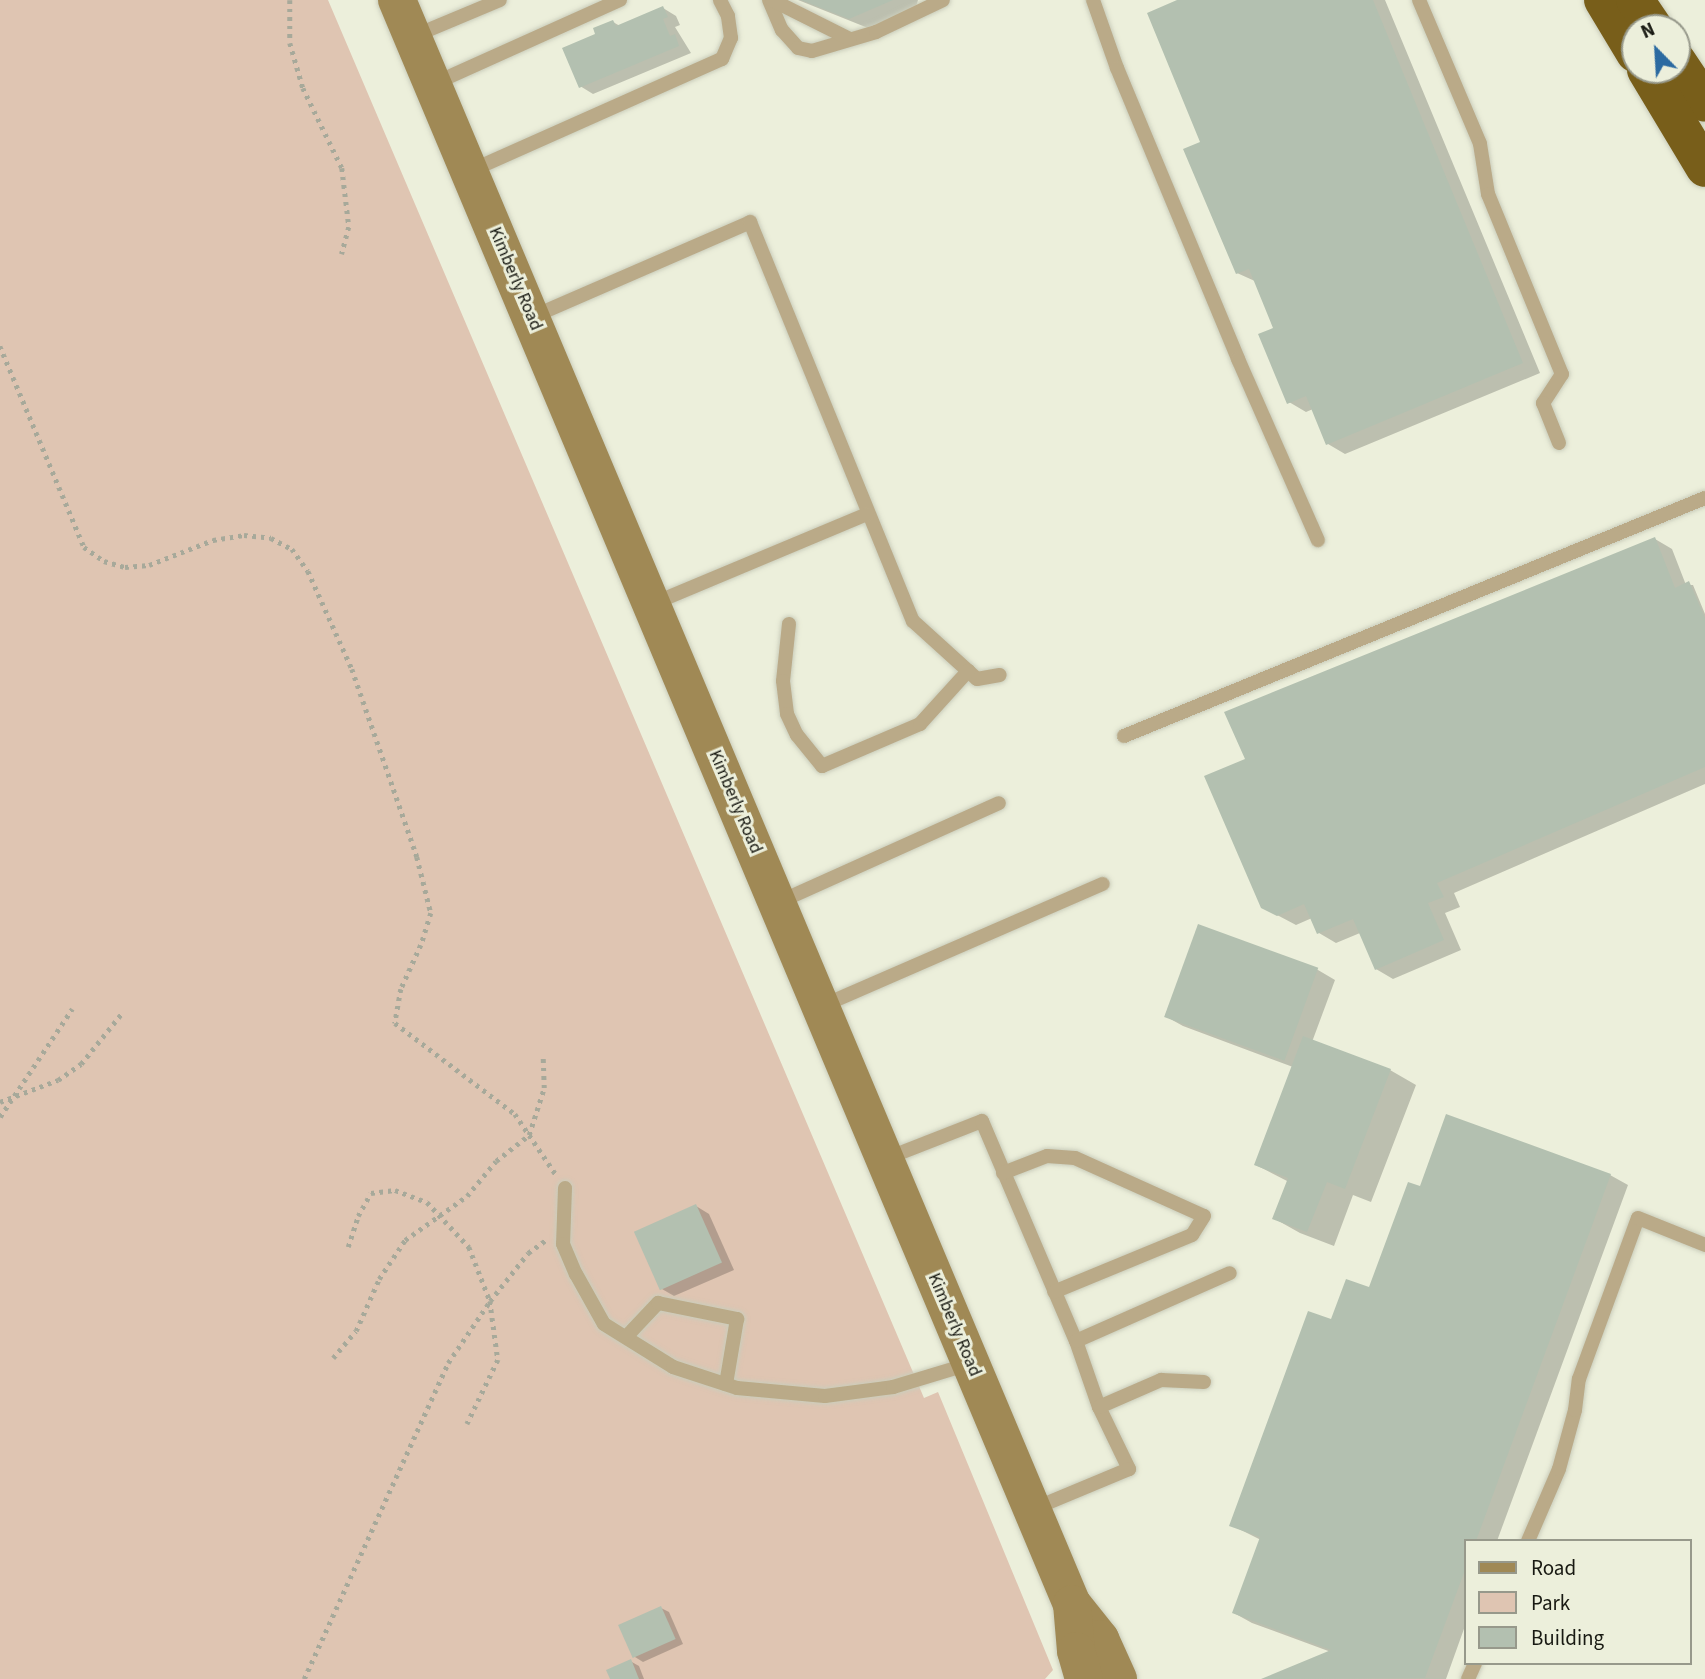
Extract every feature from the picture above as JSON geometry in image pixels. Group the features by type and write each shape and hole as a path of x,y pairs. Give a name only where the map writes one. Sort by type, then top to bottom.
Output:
{"highway":[{"path":"1603,0 1621,30"},
{"path":"1691,82 1705,103"},
{"path":"1654,84 1705,168"}],"main road":[{"name":"Kimberly Road","path":"397,0 1031,1510 1072,1604 1100,1639 1118,1679"},
{"name":"Kimberly Road","path":"1072,1604 1076,1651 1084,1679"}],"lane":[{"path":"412,37 500,0"},
{"path":"433,84 620,0"},
{"path":"469,172 722,59 731,38 727,16 720,0"},
{"path":"771,0 782,30 798,48 812,51 876,32 943,0"},
{"path":"771,0 850,38"},
{"path":"1093,0 1117,68 1227,334 1318,540"},
{"path":"1419,0 1480,144 1488,194 1562,374 1543,402 1559,443"},
{"path":"531,317 750,222 867,514 913,621 976,679 1000,675"},
{"path":"1124,736 1705,498"},
{"path":"651,604 867,514"},
{"path":"789,624 783,681 787,714 797,735 822,766 920,724 968,671"},
{"path":"778,903 999,803"},
{"path":"821,1007 1103,884"},
{"path":"884,1159 982,1121 1076,1341 1099,1407 1129,1469 1031,1510"},
{"path":"1003,1173 1047,1156 1075,1158 1204,1216 1192,1235 1054,1292"},
{"path":"565,1188 564,1244 604,1324 673,1367 726,1384 825,1396 892,1387 971,1364"},
{"path":"1529,1539 1559,1469 1583,1366 1638,1218 1705,1245"},
{"path":"1076,1341 1230,1273"},
{"path":"626,1337 658,1303 737,1319 726,1384"},
{"path":"1099,1407 1161,1380 1204,1382"}],"path":[{"path":"290,0 290,43 303,88 342,168 349,227 342,254"},
{"path":"0,346 84,547 104,561 125,567 149,565 213,540 244,535 271,538 292,549 308,571 352,669 417,857 431,913 421,945 401,989 395,1023 515,1114 565,1188"},
{"path":"0,1117 72,1009"},
{"path":"0,1102 58,1080 81,1064 122,1013"},
{"path":"333,1358 356,1331 379,1279 404,1240 467,1196 496,1161 529,1135 544,1088 542,1057"},
{"path":"348,1247 358,1216 372,1194 395,1190 427,1202 469,1247 490,1301 498,1360 467,1424"},
{"path":"304,1679 448,1363 490,1301 528,1253 564,1227"}],"green space":[{"path":"0,0 328,0 924,1398 938,1392 1053,1670 1045,1679 0,1679"}],"building":[{"path":"801,0 893,0 849,19"},
{"path":"1177,0 1373,0 1523,363 1326,445 1306,396 1287,404 1258,334 1273,328 1249,269 1236,274 1183,149 1200,142 1147,13"},
{"path":"663,6 668,17 663,19 670,36 675,34 679,46 579,88 562,48 595,34 593,28 613,20 616,26"},
{"path":"1655,537 1675,588 1689,581 1705,618 1705,767 1437,883 1444,897 1428,903 1444,940 1375,970 1353,919 1317,934 1304,904 1277,916 1261,908 1204,776 1245,759 1224,712"},
{"path":"1198,924 1318,968 1284,1061 1164,1017"},
{"path":"1303,1036 1391,1069 1345,1189 1327,1182 1307,1232 1272,1219 1288,1178 1254,1165"},
{"path":"1446,1114 1611,1174 1477,1539 1464,1539 1464,1573 1425,1678 1261,1679 1331,1650 1232,1613 1260,1537 1229,1526 1308,1311 1331,1319 1346,1279 1369,1287 1408,1182 1420,1186"},
{"path":"696,1204 722,1262 660,1290 634,1232"},
{"path":"661,1606 676,1639 633,1658 618,1625"},
{"path":"631,1659 639,1679 610,1679 606,1670"}]}
